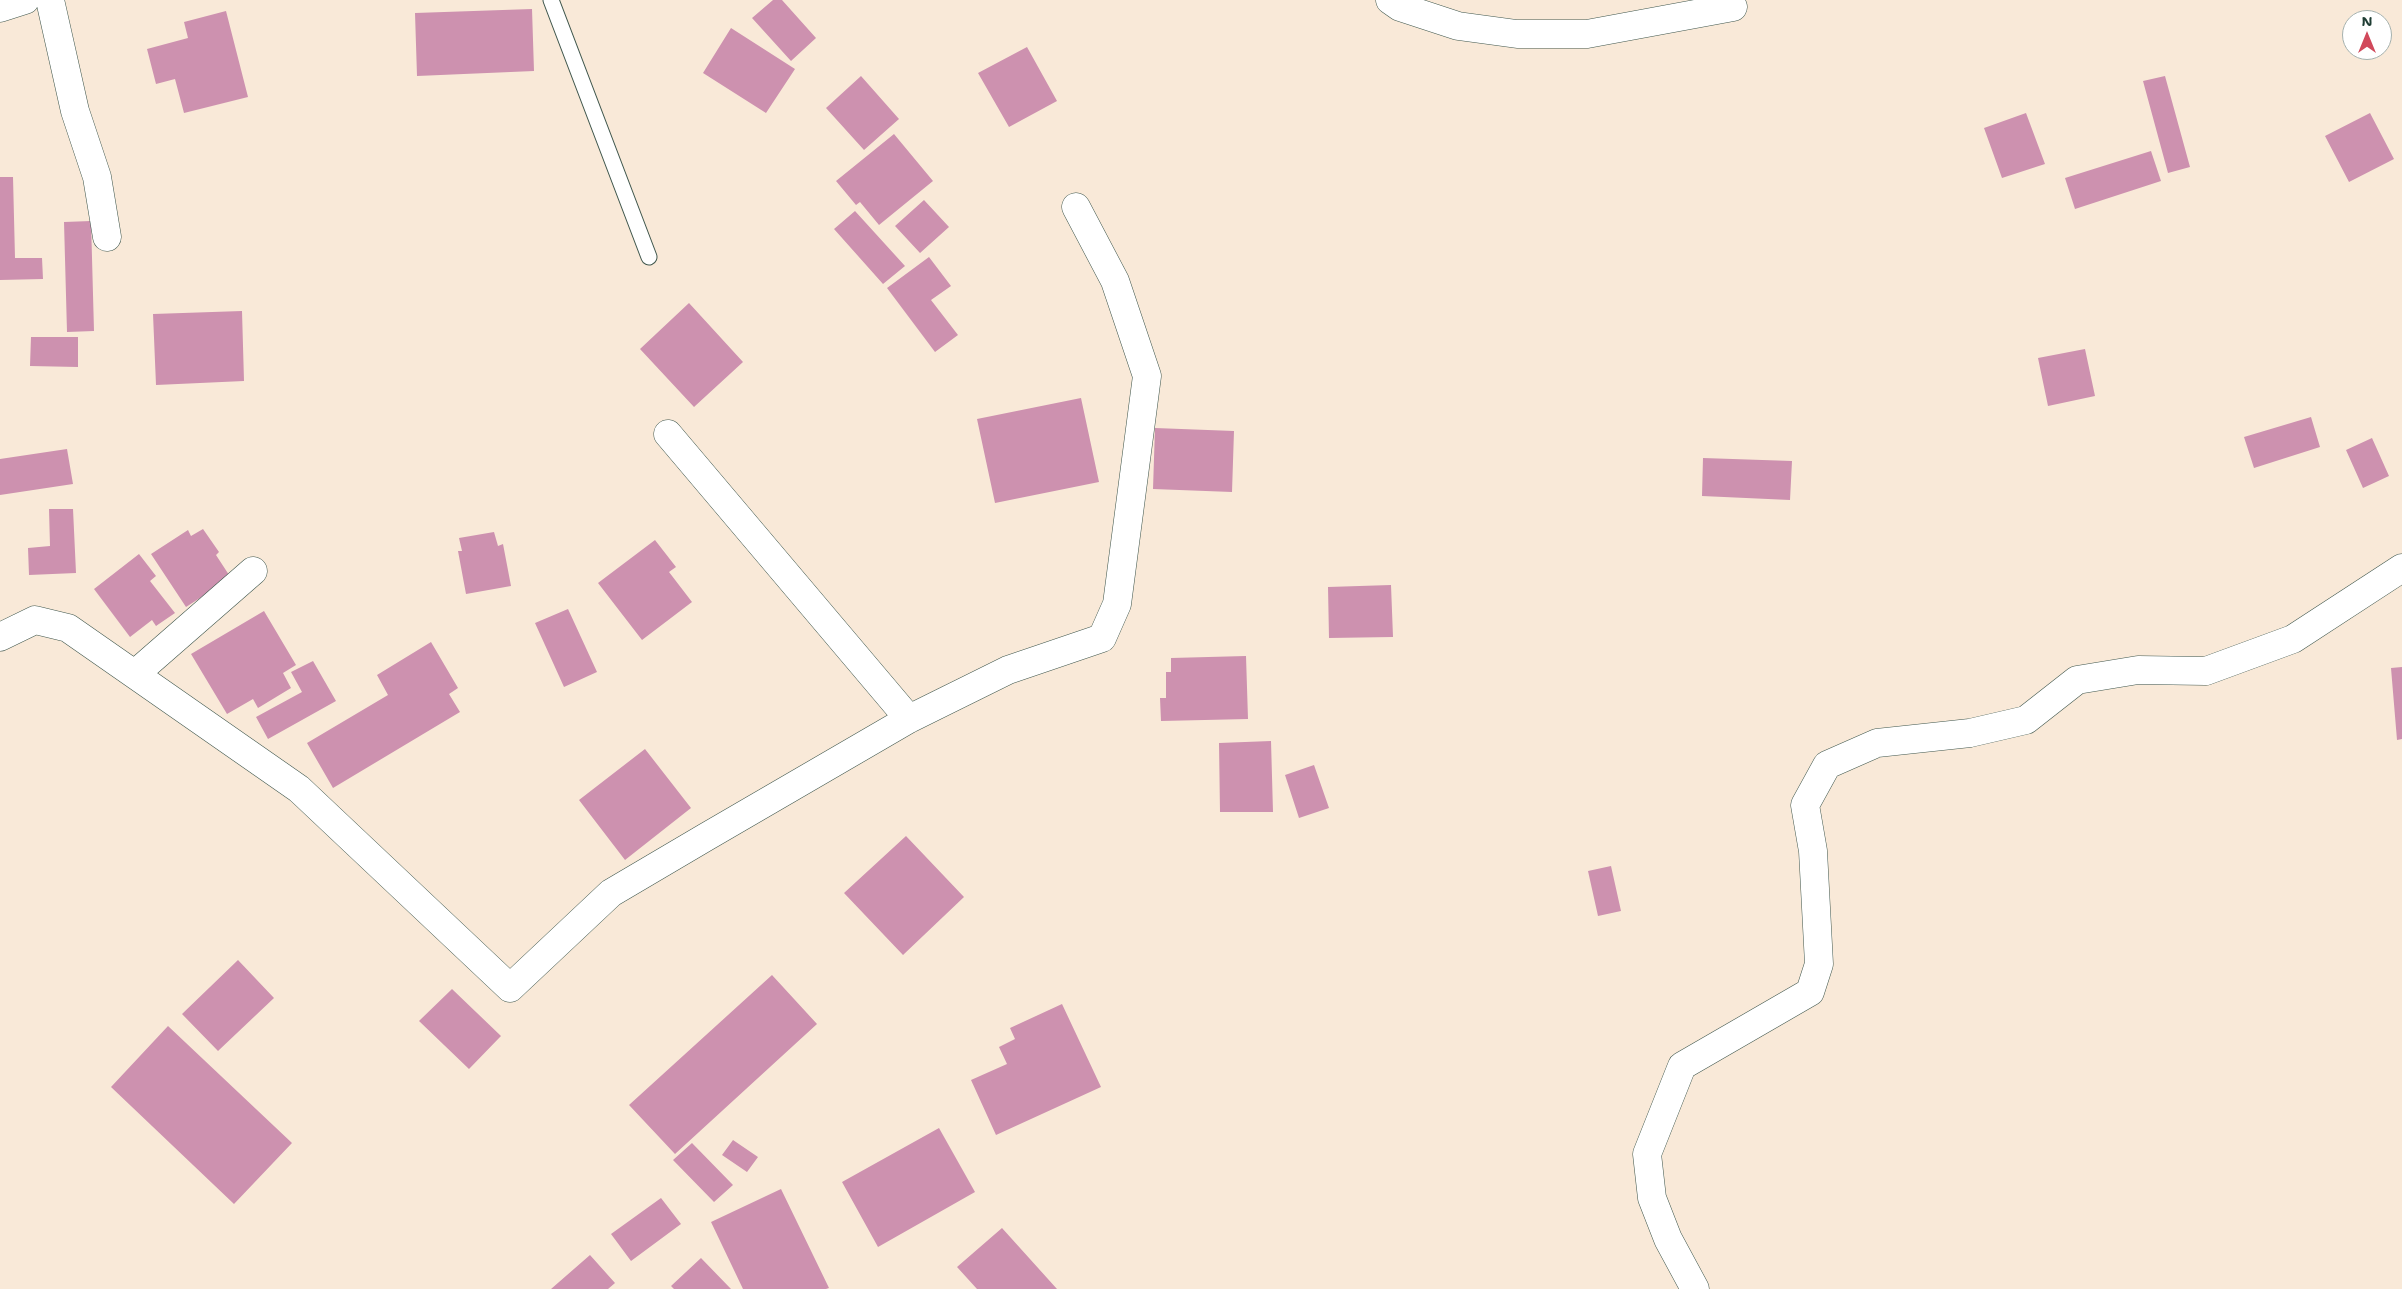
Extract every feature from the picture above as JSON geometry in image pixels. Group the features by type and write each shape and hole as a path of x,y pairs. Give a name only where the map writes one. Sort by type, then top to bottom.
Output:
{"street":[{"path":"0,8 25,0"},
{"path":"50,0 75,111 97,177 107,238"},
{"path":"1390,0 1400,7 1458,26 1517,34 1587,34 1733,7"},
{"path":"0,637 35,620 68,628 135,674 299,789 510,988 611,893 910,719 1008,670 1102,638 1117,604 1147,376 1115,280 1076,207"},
{"path":"668,434 910,719"},
{"path":"1695,1289 1668,1239 1652,1198 1647,1154 1682,1066 1810,992 1819,964 1813,851 1805,805 1827,765 1877,743 1970,733 2026,720 2077,680 2138,670 2206,671 2293,639 2402,568"},
{"path":"135,674 253,571"}],"lane":[{"path":"550,0 649,257"}],"building":[{"path":"773,0 782,0 816,38 791,61 752,18"},
{"path":"532,9 534,71 417,76 415,13"},
{"path":"226,11 248,97 184,113 175,79 156,84 147,49 188,38 184,22"},
{"path":"731,28 795,69 766,113 703,73"},
{"path":"1027,47 1057,101 1009,127 978,73"},
{"path":"861,76 899,119 864,150 826,108"},
{"path":"2165,76 2190,167 2168,173 2143,81"},
{"path":"2026,113 2045,164 2002,178 1984,128"},
{"path":"2370,113 2394,159 2349,182 2325,136"},
{"path":"894,134 933,181 879,225 860,202 856,205 836,181"},
{"path":"2151,151 2161,181 2075,209 2065,178"},
{"path":"0,177 13,177 15,258 42,258 43,279 0,280"},
{"path":"924,200 949,227 920,253 895,226"},
{"path":"855,211 905,266 883,284 834,229"},
{"path":"91,221 94,331 67,332 64,222"},
{"path":"929,257 951,286 931,300 958,335 935,352 887,288"},
{"path":"689,303 743,362 694,407 640,349"},
{"path":"242,311 244,381 156,385 153,314"},
{"path":"31,337 78,337 78,367 30,366"},
{"path":"2085,349 2095,396 2048,406 2038,358"},
{"path":"1081,398 1099,482 995,503 977,419"},
{"path":"2311,417 2320,447 2254,468 2244,437"},
{"path":"1155,428 1234,431 1232,492 1153,489"},
{"path":"2372,438 2389,476 2363,488 2346,450"},
{"path":"67,449 73,484 0,495 0,459"},
{"path":"1703,458 1792,461 1790,500 1702,496"},
{"path":"49,509 73,509 76,573 29,575 28,548 50,546"},
{"path":"203,529 219,552 216,555 231,578 186,607 151,554 188,530 191,536"},
{"path":"494,532 498,546 503,544 511,586 466,594 458,551 462,551 459,538"},
{"path":"655,540 676,567 669,572 692,602 642,640 598,583"},
{"path":"139,554 156,576 150,581 175,613 156,626 152,620 130,637 94,589"},
{"path":"1391,585 1393,637 1329,638 1328,587"},
{"path":"568,609 597,672 564,687 535,623"},
{"path":"264,611 296,665 283,673 291,688 258,708 253,699 227,714 191,654"},
{"path":"431,642 458,688 449,694 460,712 333,788 307,743 388,695 377,675"},
{"path":"1246,656 1248,719 1161,721 1160,698 1166,698 1166,672 1171,672 1171,658"},
{"path":"313,661 336,701 268,739 256,717 302,692 291,672"},
{"path":"2402,667 2402,739 2397,740 2391,668"},
{"path":"1271,741 1273,812 1220,812 1219,743"},
{"path":"645,749 691,808 625,860 579,800"},
{"path":"1314,765 1329,808 1299,818 1285,775"},
{"path":"906,836 964,897 903,955 844,893"},
{"path":"1611,866 1621,911 1598,916 1588,871"},
{"path":"238,960 274,998 218,1051 182,1014"},
{"path":"772,975 817,1024 675,1154 629,1105"},
{"path":"452,989 501,1036 469,1069 419,1021"},
{"path":"1062,1004 1101,1087 996,1135 971,1080 1007,1064 999,1047 1015,1039 1010,1028"},
{"path":"168,1026 292,1143 234,1204 111,1087"},
{"path":"939,1128 975,1192 878,1247 842,1182"},
{"path":"733,1140 758,1157 747,1172 722,1155"},
{"path":"692,1143 733,1185 714,1202 673,1160"},
{"path":"781,1189 829,1288 743,1289 711,1222"},
{"path":"661,1198 681,1224 631,1261 611,1234"},
{"path":"1002,1228 1057,1289 977,1289 957,1267"},
{"path":"590,1255 615,1283 608,1289 551,1289"},
{"path":"701,1258 731,1289 674,1289 671,1286"}]}
